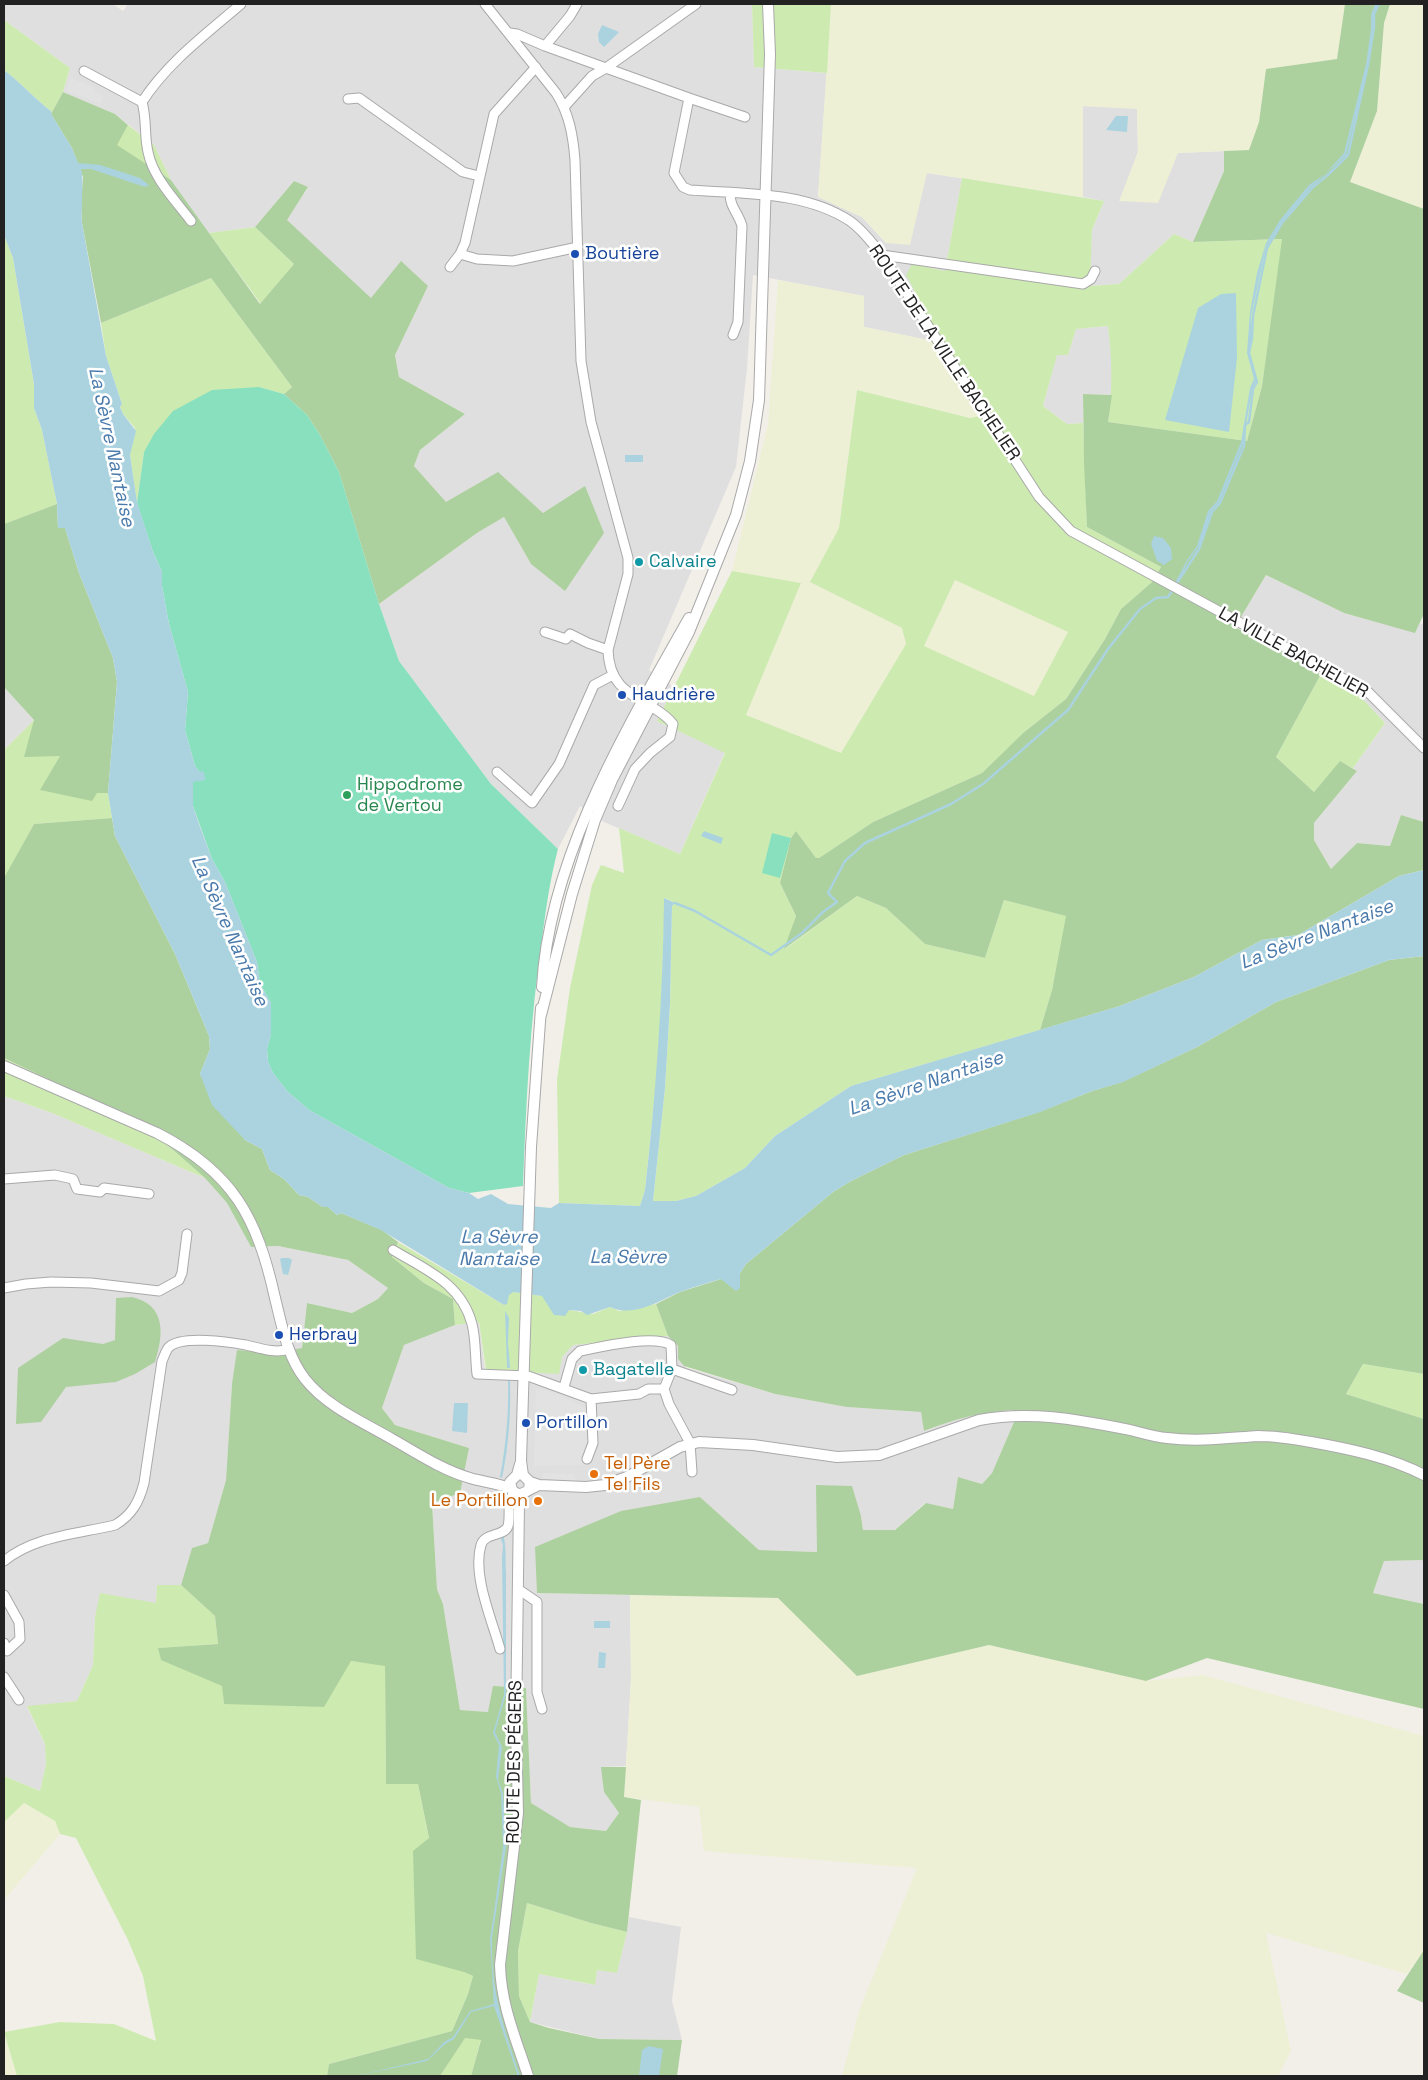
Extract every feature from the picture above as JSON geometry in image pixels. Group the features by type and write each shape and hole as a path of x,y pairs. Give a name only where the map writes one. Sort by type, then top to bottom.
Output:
{"street":[{"path":"142,102 152,87 184,53 241,4"},
{"path":"484,4 510,34 565,106 573,136 581,361 584,390 590,422 628,558 628,574 608,650 609,661 613,676 628,693 668,717 672,724 673,730 670,737 650,753 635,769 618,806"},
{"path":"545,46 570,16 577,4"},
{"path":"565,106 592,76 696,4"},
{"path":"541,1015 546,951 560,890 594,795 689,632 736,515 750,461 759,400 770,54 768,4"},
{"path":"510,34 517,34 545,46 745,118"},
{"path":"450,267 460,254 465,243 494,114 536,67"},
{"path":"84,71 142,102 146,114 148,154 155,172 191,222"},
{"path":"348,99 359,98 464,172 479,176"},
{"name":"ROUTE DE LA VILLE BACHELIER","path":"689,98 674,173 683,187 690,190 796,198 852,222 882,254 1039,497 1051,512 1071,531 1176,588"},
{"path":"730,193 731,206 739,216 742,226 738,322 733,335"},
{"path":"460,254 478,259 513,261 578,247"},
{"path":"882,254 1083,284 1091,279 1095,271"},
{"name":"LA VILLE BACHELIER","path":"1176,588 1368,692 1424,748"},
{"path":"545,632 566,639 570,634 588,644 608,650"},
{"path":"497,772 532,803 559,764 594,686 613,676"},
{"path":"541,1015 572,894 595,820 646,704"},
{"name":"ROUTE DES PÉGERS","path":"528,2076 505,2008 501,1987 500,1965 518,1813 518,1589 525,1318 529,1192 541,1015"},
{"path":"4,1066 157,1133 179,1144 205,1162 228,1184 250,1219 268,1268 288,1349 304,1379 334,1406 442,1467 470,1478 521,1487 605,1486 627,1477 675,1449 690,1443 718,1442 837,1457 857,1457 879,1455 979,1420 995,1417 1037,1415 1082,1420 1166,1438 1213,1440 1260,1436 1291,1439 1363,1452 1405,1466 1424,1475"},
{"path":"4,1179 55,1176 72,1179 77,1189 100,1192 104,1188 149,1194"},
{"path":"4,1288 51,1282 91,1283 159,1291 179,1280 182,1273 187,1234"},
{"path":"393,1250 448,1282 465,1303 472,1325 476,1374 524,1375 564,1387 592,1399 639,1394 648,1389 664,1389"},
{"path":"4,1561 12,1554 36,1543 115,1525 125,1519 132,1511 140,1499 144,1483 162,1361 169,1348 177,1342 191,1340 283,1351 288,1349"},
{"path":"564,1387 572,1359 580,1351 648,1341 666,1342 671,1345 673,1350 672,1369 664,1389 669,1404 690,1443 692,1472"},
{"path":"672,1369 732,1390"},
{"path":"587,1459 593,1443 592,1399"},
{"path":"500,1649 482,1587 479,1565 481,1543 486,1537 504,1531 508,1526 510,1496 521,1487"},
{"path":"518,1589 537,1602 537,1692 542,1709"},
{"path":"4,1595 19,1622 20,1640 7,1650 4,1643"},
{"path":"4,1677 19,1700"}],"shaded area":[{"path":"4,4 113,4 123,11 128,4 752,4 754,67 827,73 818,197 862,217 886,243 927,173 962,178 945,271 912,264 939,337 933,341 864,327 864,296 753,275 747,368 736,467 649,670 674,687 657,721 725,752 680,854 604,822 580,806 558,849 491,784 399,661 379,604 477,533 504,517 531,564 543,513 497,473 446,503 414,466 420,450 465,414 399,377 395,355 428,286 371,299 286,220 308,188 294,181 255,227 209,233 171,180 154,145 115,114 63,92 70,68 4,20"},
{"path":"70,78 94,87 96,92 103,96 101,104 66,91"},
{"path":"1082,106 1137,108 1138,152 1120,201 1178,153 1224,151 1224,171 1193,242 1174,234 1119,284 1089,286 1092,230 1104,201 1083,197"},
{"path":"1108,326 1112,358 1112,395 1083,394 1083,423 1067,424 1043,406 1057,354 1068,355 1076,329"},
{"path":"1266,575 1344,613 1415,632 1420,623 1424,625 1424,822 1401,815 1390,846 1357,843 1332,870 1314,840 1314,823 1357,771 1353,768 1385,723 1359,695 1235,627"},
{"path":"4,687 34,720 4,750"},
{"path":"4,1096 52,1113 205,1178 227,1203 251,1247 278,1246 348,1260 388,1288 378,1299 352,1313 307,1303 302,1348 270,1353 232,1384 226,1480 208,1543 192,1548 181,1585 157,1585 156,1603 95,1617 93,1665 77,1701 27,1707 45,1744 46,1764 40,1791 4,1776"},
{"path":"479,1322 485,1370 562,1357 572,1345 668,1336 678,1346 678,1359 687,1368 775,1394 848,1407 921,1412 925,1431 959,1418 989,1411 1013,1410 1014,1422 992,1473 982,1484 958,1477 953,1509 925,1503 895,1530 863,1530 861,1516 818,1552 759,1550 700,1497 537,1593 630,1595 631,1679 626,1766 602,1767 604,1792 619,1813 606,1831 570,1827 531,1804 526,1688 488,1712 460,1710 443,1604 437,1589 432,1503 469,1448 395,1425 382,1408 404,1345 455,1325"},
{"path":"536,1388 558,1394 587,1409 589,1443 581,1465 534,1466"},
{"path":"543,1473 574,1474 576,1482 542,1481"},
{"path":"1424,1560 1424,1604 1373,1593 1384,1561"},
{"path":"629,1917 681,1927 672,2001 682,2040 599,2039 530,2022 539,1974 594,1985 597,1970 617,1972"}],"green space":[{"path":"752,4 831,4 827,73 754,67"},
{"path":"831,4 1345,4 1337,59 1266,69 1259,122 1249,150 1178,153 1158,203 1119,201 1138,152 1137,109 1083,106 1083,197 927,173 910,245 886,243 862,217 818,197"},
{"path":"1345,4 1390,4 1384,23 1377,111 1350,182 1424,209 1424,614 1415,633 1344,613 1266,575 1235,627 1321,674 1276,757 1314,792 1340,761 1357,771 1314,823 1314,840 1331,869 1357,843 1390,846 1401,815 1424,822 1424,870 1399,876 1298,935 1262,940 1194,977 1120,1006 1040,1030 1052,990 1066,916 1004,900 985,958 925,944 886,908 857,896 784,949 796,916 780,883 791,838 796,831 816,858 819,858 873,822 982,773 1023,733 1066,699 1105,639 1121,609 1152,582 1161,567 1087,527 1083,394 1112,395 1108,422 1247,441 1262,386 1282,239 1193,242 1224,171 1224,151 1249,150 1259,122 1266,69 1337,59"},
{"path":"1390,4 1424,4 1424,209 1350,182 1377,111 1384,23"},
{"path":"4,20 70,68 63,92 52,112 4,70"},
{"path":"63,92 115,114 128,125 117,145 171,180 260,304 294,264 255,227 294,181 308,187 287,220 371,298 401,261 428,286 395,355 399,377 465,414 420,450 414,466 446,502 498,472 543,513 585,486 604,533 565,591 531,564 504,517 477,533 379,604 339,472 320,435 307,415 284,394 292,387 211,278 101,323 82,223 83,177 72,148 51,114"},
{"path":"128,125 154,145 171,180 116,145"},
{"path":"962,178 1104,201 1092,230 1090,286 1119,284 1174,234 1193,242 1283,239 1262,386 1247,441 1108,422 1111,374 1108,326 1076,329 1068,355 1057,355 1043,406 1067,424 1083,423 1087,527 1161,567 1152,582 1121,609 1105,639 1066,699 1023,733 982,773 873,822 819,858 816,858 796,831 791,838 780,883 796,916 785,949 857,896 886,908 925,944 985,958 1004,900 1067,916 1052,990 1040,1030 851,1086 775,1136 745,1168 696,1196 676,1201 653,1201 665,1088 670,1003 672,906 675,903 665,898 660,1045 645,1190 640,1206 559,1203 557,1080 570,988 592,885 601,865 624,873 619,828 680,854 725,753 657,721 732,571 801,583 746,715 841,753 906,644 902,628 810,582 839,528 857,390 970,418 980,416 933,341 939,337 906,275 912,264 945,271","holes":["955,580 1068,632 1034,696 924,646"]},
{"path":"255,227 294,264 261,304 209,233"},
{"path":"4,235 13,258 34,384 34,408 42,430 57,504 4,524"},
{"path":"211,278 292,387 284,394 259,387 144,452 137,503 130,455 135,428 123,414 120,407 122,404 106,356 101,323"},
{"path":"778,280 864,296 864,327 933,341 980,417 970,418 857,390 839,528 811,582 902,628 906,644 841,753 746,715 801,583 732,571 768,424"},
{"name":"Hippodrome de Vertou","path":"259,387 284,394 307,415 320,435 339,472 379,604 399,661 491,784 558,849 547,905 534,1001 527,1093 523,1186 469,1193 449,1188 309,1110 287,1091 273,1073 268,1062 267,1049 271,1034 271,1003 260,984 257,962 225,882 212,859 193,806 193,782 199,771 195,766 185,730 188,692 169,624 162,586 162,572 153,552 137,503 144,452 154,434 173,411 212,390"},
{"path":"57,504 58,528 65,528 79,573 113,658 117,682 108,793 97,793 92,801 40,790 60,756 24,757 34,720 4,687 4,524"},
{"path":"955,580 1069,632 1034,697 924,646"},
{"path":"1321,674 1359,695 1385,723 1353,768 1340,762 1314,792 1276,757"},
{"path":"34,720 61,756 97,793 108,793 112,818 34,824 5,878 4,750"},
{"path":"112,818 115,836 175,954 209,1036 210,1049 200,1074 245,1140 262,1149 270,1170 284,1179 299,1195 308,1197 323,1207 328,1207 337,1215 341,1213 382,1230 398,1242 392,1257 424,1283 453,1299 455,1325 404,1345 382,1408 395,1425 469,1448 460,1493 432,1503 437,1589 443,1604 460,1710 488,1712 493,1686 526,1688 531,1803 570,1827 606,1831 619,1813 604,1792 601,1767 626,1767 624,1797 641,1800 627,1932 527,1903 518,1951 519,1996 530,2022 549,2028 599,2039 682,2040 677,2076 471,2076 481,2040 465,2038 440,2076 327,2076 329,2064 452,2031 468,1994 473,1976 416,1959 413,1851 429,1838 418,1784 386,1784 385,1666 351,1661 324,1707 224,1704 222,1686 161,1660 158,1648 218,1644 215,1616 181,1585 192,1548 208,1543 226,1480 232,1384 237,1350 270,1353 302,1348 307,1303 352,1313 378,1299 388,1288 348,1260 278,1246 251,1247 227,1203 205,1178 146,1126 4,1058 4,878 34,824"},
{"path":"772,833 791,838 780,878 762,873"},
{"path":"1424,956 1424,1374 1363,1364 1346,1394 1424,1419 1424,1560 1384,1561 1373,1593 1424,1604 1424,1709 1207,1658 1146,1681 989,1645 857,1676 778,1598 537,1593 535,1547 621,1511 700,1497 759,1550 817,1552 816,1485 852,1486 863,1530 895,1530 926,1503 953,1509 958,1477 982,1484 992,1473 1014,1422 1013,1410 990,1412 968,1417 924,1431 921,1412 847,1407 775,1394 684,1366 678,1359 678,1346 668,1336 656,1304 680,1292 721,1279 740,1288 740,1273 746,1264 833,1192 904,1155 1039,1112 1092,1091 1122,1082 1197,1047 1276,1002 1389,960"},
{"path":"4,1058 146,1126 205,1178 52,1113 4,1096"},
{"path":"398,1242 504,1305 509,1294 513,1292 543,1296 569,1310 593,1314 610,1307 619,1311 656,1304 668,1336 573,1345 562,1357 559,1374 486,1370 479,1322 455,1325 453,1299 424,1283 392,1257"},
{"path":"132,1297 143,1301 151,1307 157,1314 160,1322 160,1341 155,1362 135,1374 116,1382 66,1387 41,1422 16,1424 18,1368 63,1338 103,1344 115,1340 116,1298"},
{"path":"1363,1364 1424,1374 1424,1419 1346,1394"},
{"path":"157,1585 181,1585 215,1616 218,1644 159,1648 161,1659 223,1686 224,1704 351,1661 385,1665 386,1784 418,1784 429,1839 464,1972 473,1976 468,1994 452,2031 329,2064 327,2076 17,2076 4,2032 60,2022 114,2024 156,2041 143,1976 128,1940 76,1838 60,1834 55,1821 24,1803 4,1822 4,1776 40,1791 46,1764 45,1744 27,1706 77,1701 93,1665 95,1617 100,1593 156,1603"},
{"path":"630,1595 778,1598 857,1676 989,1645 1146,1681 1203,1675 1424,1736 1424,1950 1407,1974 1266,1933 1291,2051 1278,2076 842,2076 859,2011 917,1868 704,1851 699,1807 624,1797 631,1679"},
{"path":"23,1803 55,1821 60,1834 4,1900 4,1822"},
{"path":"527,1903 627,1932 617,1973 597,1970 595,1985 539,1974 530,2022 519,1996 518,1951"},
{"path":"1424,1950 1424,2003 1397,1991"},
{"path":"4,2032 17,2076 4,2076"},
{"path":"464,2038 481,2039 471,2076 440,2076"}],"water":[{"path":"1375,4 1379,4 1373,15 1373,29 1365,77 1346,155 1311,187 1281,223 1266,247 1251,316 1252,336 1249,355 1256,381 1252,389 1243,444 1219,502 1211,511 1201,543 1188,561 1177,584 1175,583 1187,560 1197,546 1208,511 1217,501 1241,442 1250,388 1254,379 1247,353 1250,312 1257,273 1266,243 1280,220 1309,185 1325,174 1344,153 1366,64 1371,15"},
{"path":"602,25 619,32 604,47 599,42 598,34"},
{"path":"4,70 52,112 51,114 72,148 78,163 100,165 140,178 149,185 145,187 91,169 81,169 82,223 106,356 122,404 120,407 136,431 130,455 137,502 153,552 162,572 162,586 169,624 188,692 185,730 195,766 199,771 204,772 205,780 193,782 193,806 212,859 225,882 257,962 260,984 271,1003 271,1034 267,1049 268,1062 273,1073 287,1091 309,1110 449,1188 469,1193 478,1199 491,1194 508,1204 551,1208 559,1203 640,1206 645,1190 656,1081 664,898 675,903 672,906 670,1003 665,1088 653,1201 676,1201 696,1196 745,1168 775,1136 851,1086 1120,1006 1194,977 1262,940 1298,935 1399,876 1424,870 1424,956 1389,960 1276,1002 1197,1047 1123,1082 1092,1091 1040,1112 904,1155 833,1192 746,1264 740,1273 740,1288 736,1291 721,1279 685,1290 646,1307 628,1311 610,1307 587,1315 581,1311 569,1310 565,1316 554,1315 542,1296 513,1292 509,1295 507,1304 504,1305 381,1230 341,1213 337,1215 328,1207 323,1207 308,1197 299,1195 284,1179 270,1170 262,1149 245,1140 212,1105 200,1074 210,1049 209,1036 175,954 115,836 108,793 117,682 113,658 79,573 65,528 58,528 57,504 42,430 34,408 34,384 13,258 4,235"},
{"path":"1116,116 1128,116 1127,132 1106,130"},
{"path":"1236,293 1237,358 1229,432 1165,420 1198,308 1221,294"},
{"path":"625,455 643,455 643,462 625,462"},
{"path":"1154,536 1163,538 1171,548 1172,559 1164,565 1157,561 1151,544"},
{"path":"704,831 723,838 721,844 701,836"},
{"path":"280,1259 292,1260 288,1275 283,1274"},
{"path":"505,1311 509,1318 510,1368 507,1368"},
{"path":"508,1378 510,1378 510,1416 502,1478 500,1477 507,1428"},
{"path":"454,1403 468,1403 467,1433 452,1431"},
{"path":"503,1534 506,1554 506,1694 495,1732 502,1747 498,1780 503,1793 506,1847 492,1938 492,1958 499,2008 520,2076 518,2076 494,2006 471,2012 454,2039 445,2044 427,2061 355,2076 428,2059 444,2042 453,2037 470,2011 494,2004 490,1940 503,1848 501,1793 496,1777 499,1745 493,1733 504,1695 503,1545 500,1536"},
{"path":"594,1621 610,1621 610,1628 594,1628"},
{"path":"599,1652 606,1653 605,1668 598,1668"},
{"path":"649,2046 663,2049 659,2076 639,2076 642,2050"}],"waterway":[{"path":"675,903 695,911 771,955 802,933 823,912 837,902 828,893 845,861 865,843 951,804 983,784 1068,710 1108,649 1140,609 1156,598 1168,597 1199,549 1212,512 1220,503 1244,446 1245,425 1249,422 1253,389 1257,382 1249,353 1253,316 1267,248 1282,223 1313,187 1348,155 1368,65 1374,27 1374,14 1379,4"}],"place":[{"name":"Boutière","path":"575,254"},
{"name":"Calvaire","path":"639,562"},
{"name":"Haudrière","path":"622,695"},
{"name":"Hippodrome de Vertou","path":"347,795"},
{"name":"Herbray","path":"279,1335"},
{"name":"Bagatelle","path":"583,1370"},
{"name":"Portillon","path":"526,1423"},
{"name":"Tel Père Tel Fils","path":"594,1474"},
{"name":"Le Portillon","path":"538,1501"}],"water label":[{"name":"La Sèvre Nantaise","path":"111,447"},
{"name":"La Sèvre Nantaise","path":"229,931"},
{"name":"La Sèvre Nantaise","path":"1317,935"},
{"name":"La Sèvre Nantaise","path":"926,1084"},
{"name":"La Sèvre Nantaise","path":"499,1249"},
{"name":"La Sèvre","path":"628,1258"}]}
